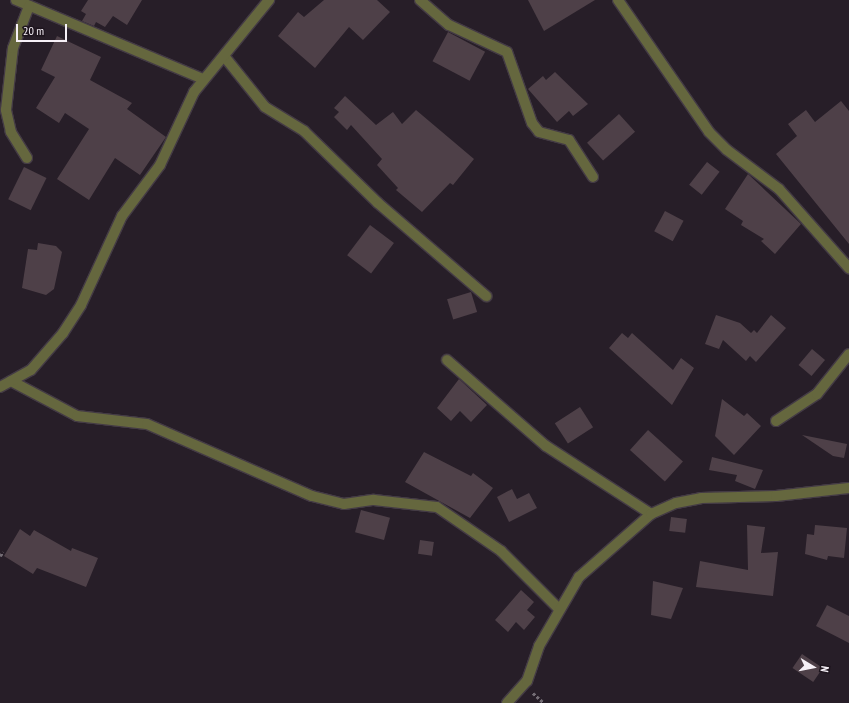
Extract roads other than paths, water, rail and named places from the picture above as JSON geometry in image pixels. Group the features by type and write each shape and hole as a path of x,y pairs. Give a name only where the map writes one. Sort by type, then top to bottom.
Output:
{"street":[{"path":"16,0 204,79"},
{"path":"0,387 31,370 48,353 73,319 122,216 160,165 187,105 204,79 269,0"},
{"path":"420,0 449,25 507,52 532,123 539,132 569,140 593,177"},
{"path":"618,0 709,132 727,150 780,189 849,268"},
{"path":"27,158 11,132 6,110 13,48 29,6"},
{"path":"224,56 264,107 304,131 384,208 486,296"},
{"path":"776,421 817,394 849,354"},
{"path":"447,360 546,446 651,514"},
{"path":"11,381 77,416 147,424 312,496 344,504 374,500 437,507 500,551 558,608"},
{"path":"507,703 527,681 539,646 558,608 595,560 651,514 676,503 701,498 776,496 849,488"}]}
